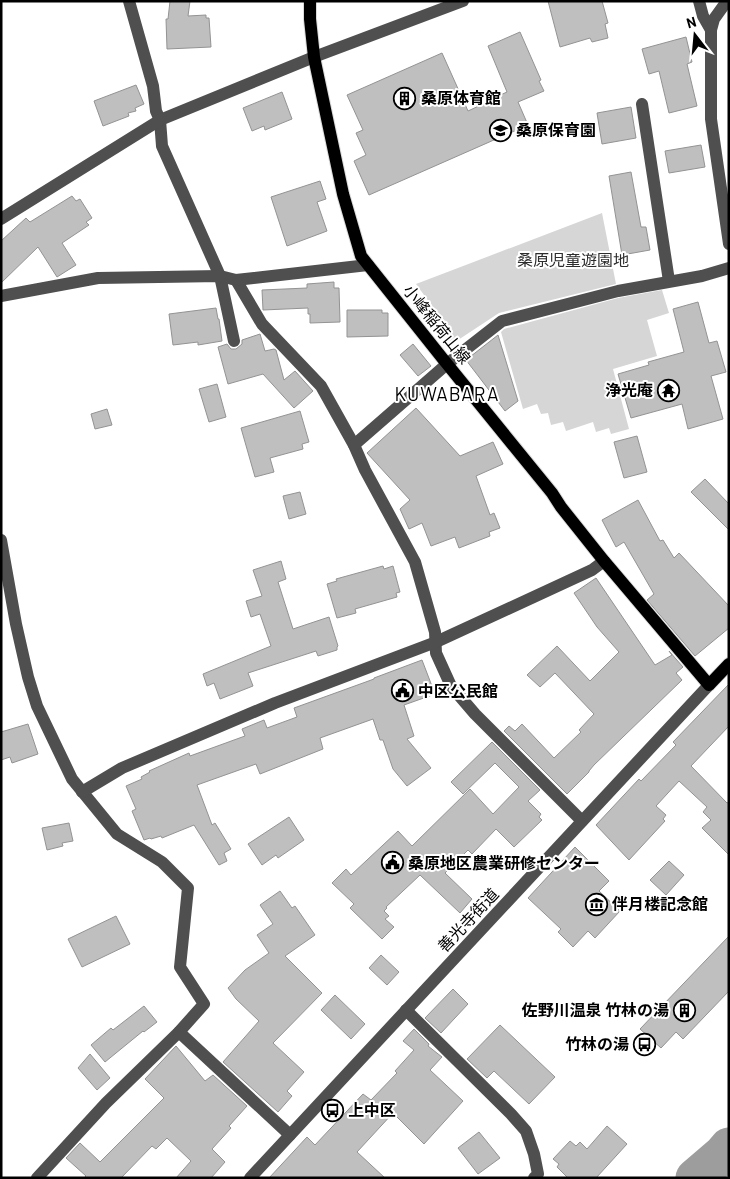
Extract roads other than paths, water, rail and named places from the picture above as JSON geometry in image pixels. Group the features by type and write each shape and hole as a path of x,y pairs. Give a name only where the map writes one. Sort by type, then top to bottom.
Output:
{"main road":[{"name":"小峰稲荷山線","path":"310,1 314,56 343,194 361,256 552,493 604,561 709,685"},
{"path":"709,685 729,664"}],"street":[{"path":"129,1 153,86 156,111 160,120 162,146 220,276 234,342"},
{"path":"1,219 160,120 314,56 463,1"},
{"path":"699,1 703,16 711,30"},
{"path":"727,1 714,19 711,30 711,119 729,244"},
{"path":"642,104 669,281"},
{"path":"1,296 98,278 220,276 236,280 368,265"},
{"path":"354,445 447,364 502,321 618,291 702,276 729,268"},
{"path":"236,280 262,324 321,386 354,445 365,470 415,562 435,632 436,653 451,686 476,714 582,821"},
{"path":"1,540 16,624 28,677 37,706 72,779 82,792 117,834 162,862 188,888 180,966 204,1004 179,1032 106,1103 37,1178"},
{"path":"82,792 122,768 275,703 436,642 592,570 604,561"},
{"name":"善光寺街道","path":"250,1178 709,685"},
{"path":"406,1010 526,1131 534,1154 538,1174 534,1178"},
{"path":"179,1032 290,1135"}],"waterway":[{"path":"695,1178 729,1147"}],"place":[{"name":"桑原体育館","path":"405,98"},
{"name":"桑原保育園","path":"500,130"},
{"name":"浄光庵","path":"669,390"},
{"name":"中区公民館","path":"402,691"},
{"name":"桑原地区農業研修センター","path":"392,863"},
{"name":"伴月楼記念館","path":"596,904"},
{"name":"佐野川温泉 竹林の湯","path":"685,1010"},
{"name":"竹林の湯","path":"645,1044"},
{"name":"上中区","path":"332,1110"}],"district":[{"name":"KUWABARA","path":"447,394"}],"park label":[{"name":"桑原児童遊園地","path":"573,260"}]}
